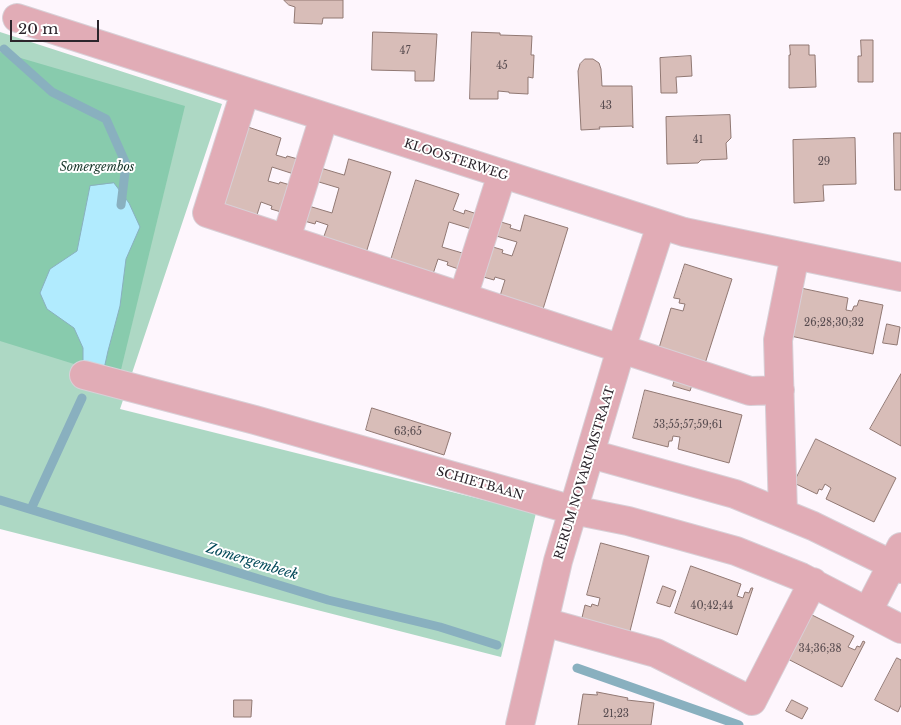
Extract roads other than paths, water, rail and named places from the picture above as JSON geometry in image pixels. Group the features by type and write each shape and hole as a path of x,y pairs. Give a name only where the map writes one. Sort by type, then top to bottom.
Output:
{"street":[{"name":"KLOOSTERWEG","path":"17,18 684,232 901,277"},
{"path":"245,92 207,212 621,349 766,391"},
{"path":"286,239 324,117"},
{"path":"463,297 502,174"},
{"name":"RERUM NOVARUMSTRAAT","path":"520,725 558,560 621,349 661,225"},
{"path":"783,513 766,391 795,255"},
{"name":"SCHIETBAAN","path":"95,378 255,420 573,510 628,521 736,551 812,582 901,630"},
{"path":"591,454 736,494 898,560 868,611"},
{"path":"544,622 656,653 752,701 812,582"}],"water":[{"path":"114,183 129,203 140,227 126,259 120,306 104,369 83,364 83,348 74,328 47,309 40,293 50,269 77,251 90,186"}],"waterway":[{"path":"4,49 52,92 106,119 126,164 121,205"},
{"path":"31,509 82,398"},
{"name":"Zomergembeek","path":"0,500 328,600 440,627 497,645"},
{"path":"577,668 739,725"}],"park label":[{"name":"Somergembos","path":"97,168"}]}
